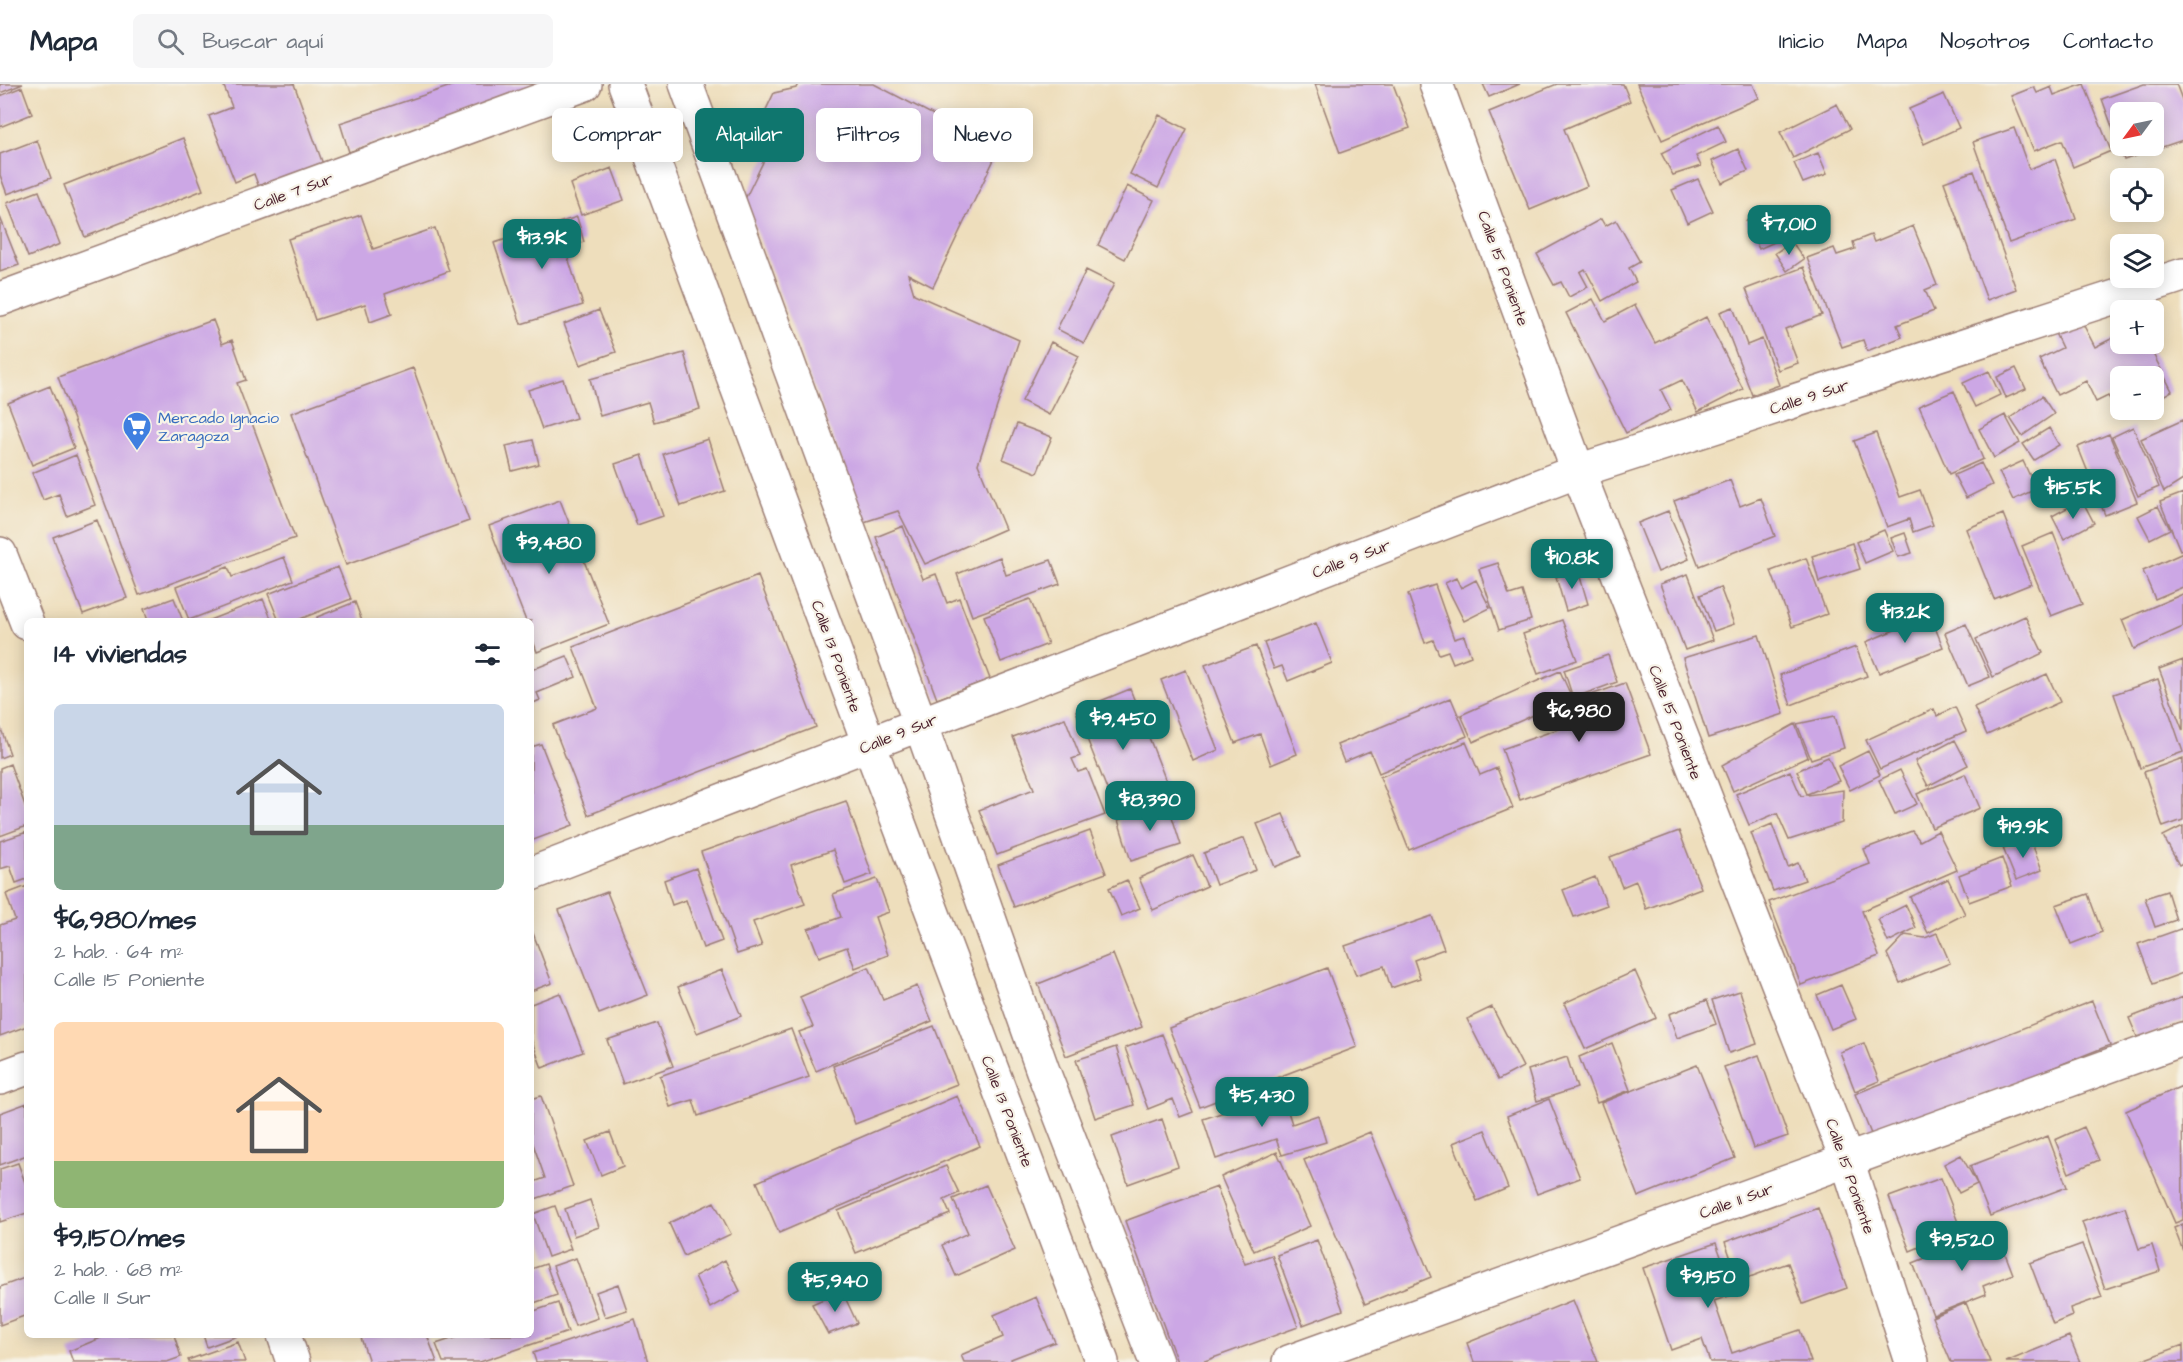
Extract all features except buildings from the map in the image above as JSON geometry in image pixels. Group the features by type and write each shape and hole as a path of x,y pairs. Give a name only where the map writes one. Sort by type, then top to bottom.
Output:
{"street":[{"name":"Calle 7 Sur","path":"0,298 585,84"},
{"name":"Calle 13 Poniente","path":"625,84 869,744 1102,1362"},
{"path":"686,84 920,723 1043,1071 1156,1362"},
{"name":"Calle 15 Poniente","path":"1436,84 1578,471 1847,1160 1912,1362"},
{"name":"Calle 9 Sur","path":"534,873 1578,471 2183,275"},
{"path":"0,554 25,618"},
{"name":"Calle 11 Sur","path":"1289,1362 2183,1039"},
{"path":"0,1078 24,1069"},
{"path":"285,1338 292,1362"}],"place":[{"name":"Mercado Ignacio Zaragoza","path":"137,452"}]}
